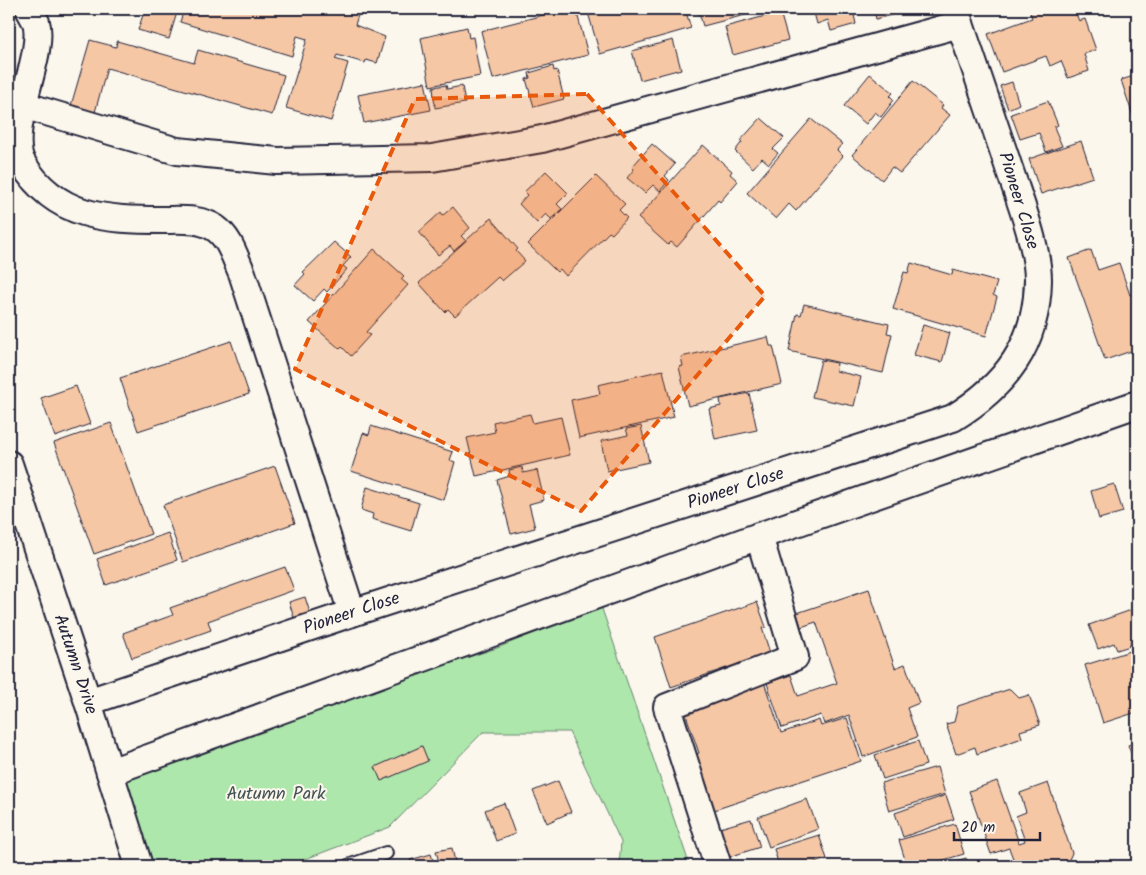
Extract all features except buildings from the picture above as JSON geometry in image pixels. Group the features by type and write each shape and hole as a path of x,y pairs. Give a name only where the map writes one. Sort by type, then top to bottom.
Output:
{"street":[{"path":"29,9 36,24 35,48 23,105 18,148 22,163 35,181 54,197 79,212 99,218 119,220 194,220 215,228 228,240 242,273 352,613"},
{"path":"23,105 177,151 277,161 432,158 542,139 958,16"},
{"name":"Pioneer Close","path":"88,702 352,613 953,418 976,403 1000,383 1023,350 1033,316 1038,279 1033,247 1019,200 958,16"},
{"path":"110,772 759,536 1137,404"},
{"name":"Autumn Drive","path":"9,464 88,702 139,866"},
{"path":"718,866 667,707 795,658 759,536"}],"lane":[{"path":"348,866 386,853"}],"highlighted area":[{"path":"587,94 765,296 581,511 295,369 415,99"}],"green space":[{"name":"Autumn Park","path":"601,606 690,866 619,866 621,842 569,732 483,732 390,827 287,866 150,866 110,772 497,648"}]}
